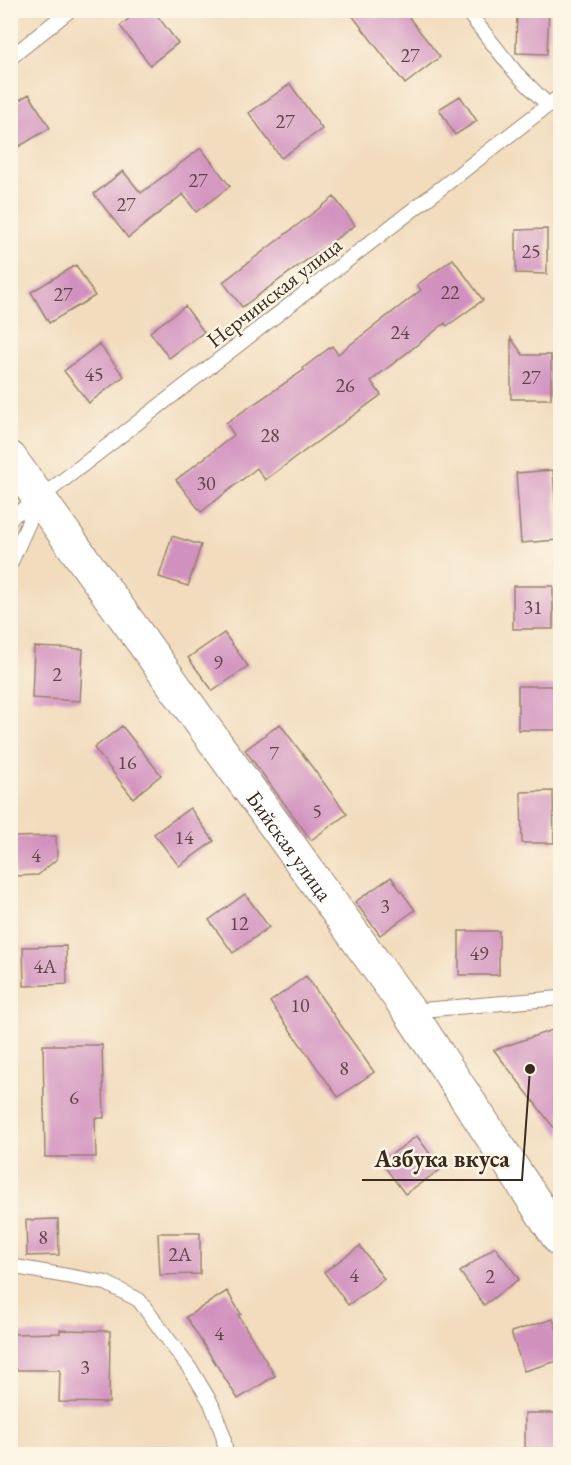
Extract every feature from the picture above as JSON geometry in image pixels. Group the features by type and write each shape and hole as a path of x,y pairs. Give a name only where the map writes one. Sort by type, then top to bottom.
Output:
{"street":[{"name":"Бийская улица","path":"10,458 409,1011 561,1240"}],"lane":[{"path":"10,58 70,10"},
{"path":"466,10 516,73 549,106"},
{"name":"Нерчинская улица","path":"10,519 561,96"},
{"path":"10,564 40,498"},
{"path":"409,1011 561,998"},
{"path":"10,1266 106,1283 139,1300 211,1402 223,1435 226,1455"}],"building":[{"path":"140,10 153,10 178,43 150,65 120,26"},
{"path":"348,10 403,10 440,57 405,84"},
{"path":"517,10 549,10 547,54 516,53"},
{"path":"290,84 322,129 281,158 249,113"},
{"path":"29,94 50,128 10,152 10,106"},
{"path":"460,96 477,121 455,135 439,109"},
{"path":"201,148 230,186 196,212 183,194 128,238 94,194 123,171 141,193"},
{"path":"334,197 355,225 242,307 223,282"},
{"path":"547,229 547,274 516,273 516,230"},
{"path":"453,259 483,300 447,326 445,323 371,381 381,395 265,480 257,468 201,512 176,480 234,435 226,423 304,370 303,368 332,346 338,354 421,290 417,285"},
{"path":"76,265 95,296 49,323 31,292"},
{"path":"185,306 204,332 169,358 150,332"},
{"path":"511,338 523,355 551,355 551,399 511,399"},
{"path":"99,344 124,376 89,403 64,371"},
{"path":"553,470 558,540 521,543 516,473"},
{"path":"172,536 201,545 188,586 159,577"},
{"path":"513,586 553,586 553,629 513,629"},
{"path":"224,633 248,666 213,691 188,658"},
{"path":"34,647 83,649 80,701 32,698"},
{"path":"518,686 558,686 558,730 518,730"},
{"path":"280,724 347,814 311,840 245,750"},
{"path":"122,726 161,775 133,798 94,748"},
{"path":"553,791 554,843 522,843 521,792"},
{"path":"190,808 214,841 179,866 154,834"},
{"path":"56,836 57,859 38,875 15,876 14,837"},
{"path":"391,877 415,910 380,935 355,902"},
{"path":"245,894 269,927 233,953 209,920"},
{"path":"459,931 499,931 499,975 459,975"},
{"path":"66,946 67,984 24,986 23,947"},
{"path":"306,976 374,1072 338,1097 270,1002"},
{"path":"561,1027 561,1137 494,1050"},
{"path":"43,1045 102,1045 104,1118 95,1118 96,1157 45,1157"},
{"path":"417,1136 441,1169 405,1194 381,1162"},
{"path":"58,1219 59,1255 27,1256 26,1220"},
{"path":"158,1233 200,1233 200,1274 160,1275"},
{"path":"360,1246 384,1279 348,1305 324,1272"},
{"path":"495,1247 519,1279 484,1305 460,1272"},
{"path":"227,1291 241,1314 238,1315 275,1376 238,1399 186,1317"},
{"path":"553,1319 561,1342 561,1360 524,1371 511,1332"},
{"path":"60,1330 110,1331 109,1403 59,1402 60,1370 10,1370 10,1334 60,1333"},
{"path":"525,1413 561,1413 561,1455 525,1455"}],"place":[{"name":"Азбука вкуса","path":"530,1069"}]}
